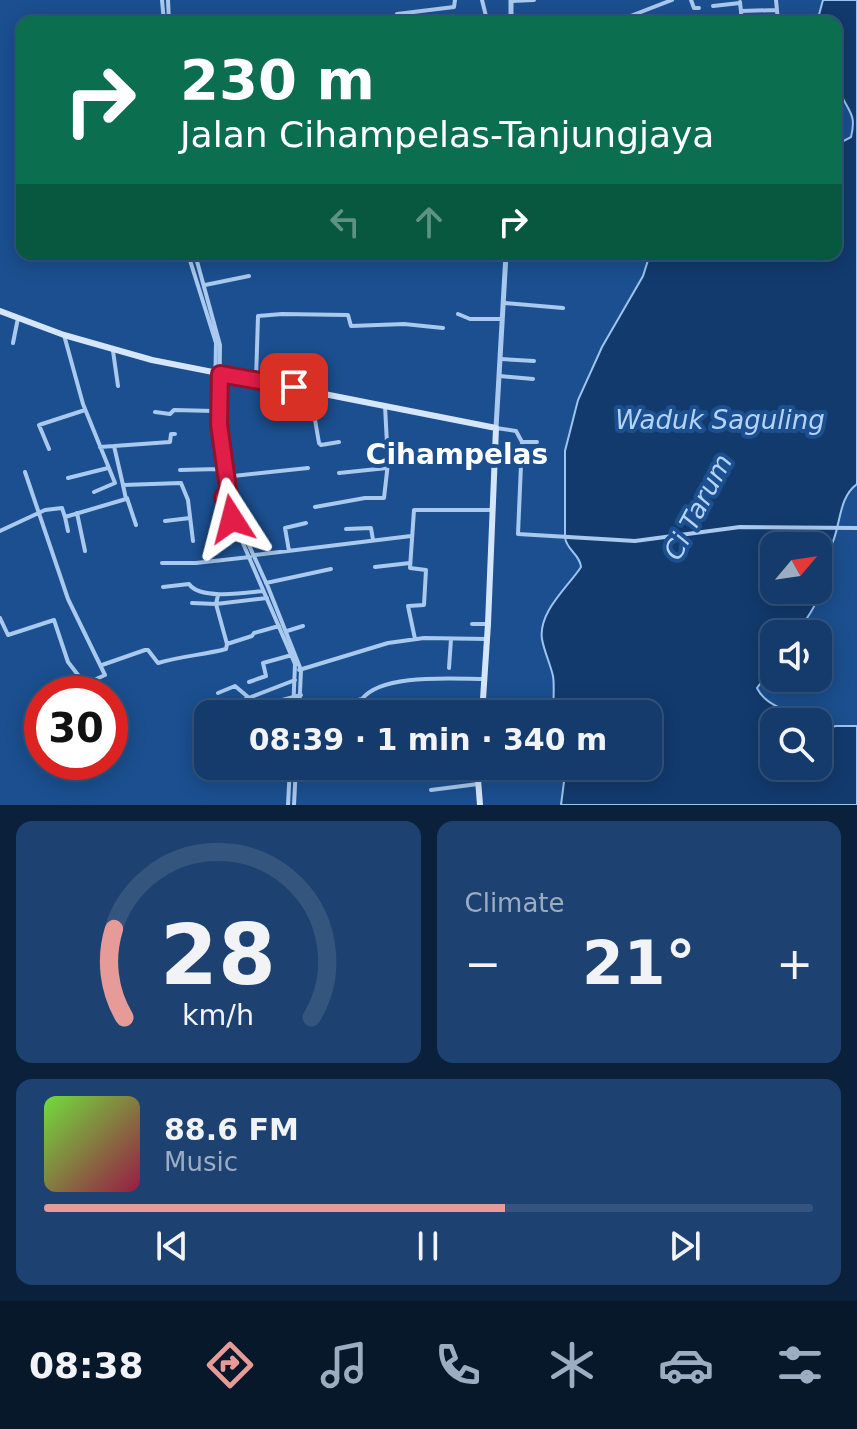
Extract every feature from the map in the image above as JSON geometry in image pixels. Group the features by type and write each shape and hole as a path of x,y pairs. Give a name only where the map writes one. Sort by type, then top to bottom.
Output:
{"main road":[{"path":"0,311 113,351 496,428 483,700"},
{"path":"478,780 480,805"}],"street":[{"path":"397,14 454,7 455,0"},
{"path":"511,0 534,0"},
{"path":"632,16 672,0"},
{"path":"691,0 694,8 699,8"},
{"path":"776,0 778,16"},
{"path":"713,6 740,1 741,16"},
{"path":"741,11 777,10"},
{"path":"192,260 205,285 220,345 214,411 226,496"},
{"path":"195,260 216,343 218,469 263,591 299,670 295,680 295,700"},
{"path":"506,260 496,428 516,431 522,442 519,533 635,541 740,527 857,528"},
{"path":"205,285 249,276"},
{"path":"505,303 563,308"},
{"path":"458,314 470,319 504,319"},
{"path":"256,380 258,316 348,315 351,326 404,324 443,328"},
{"path":"13,343 18,318"},
{"path":"64,335 85,410 115,484 94,492"},
{"path":"113,351 118,386"},
{"path":"501,359 534,361"},
{"path":"273,383 276,361"},
{"path":"500,376 533,379"},
{"path":"315,391 313,408 319,443 339,442"},
{"path":"315,507 384,498 387,468 385,406"},
{"path":"49,449 39,425 85,410"},
{"path":"155,412 214,411"},
{"path":"100,447 170,442 171,434 175,434"},
{"path":"522,442 537,442"},
{"path":"114,446 136,525"},
{"path":"477,454 496,456"},
{"path":"68,478 108,468"},
{"path":"224,477 308,468"},
{"path":"339,473 387,468"},
{"path":"180,470 218,469"},
{"path":"0,618 8,635 54,620 68,662 86,685 104,677 102,665 68,599 25,472"},
{"path":"123,485 181,483 187,494 193,541"},
{"path":"65,517 127,498"},
{"path":"0,531 40,513 62,508 68,531"},
{"path":"415,639 408,606 424,605 426,570 410,568 414,511 416,508 493,510"},
{"path":"77,513 85,551"},
{"path":"165,521 190,518"},
{"path":"289,551 285,528 306,523"},
{"path":"346,529 371,528 373,540"},
{"path":"162,563 252,557 411,536"},
{"path":"252,557 287,631 299,670 300,700"},
{"path":"375,567 410,563"},
{"path":"266,583 331,569"},
{"path":"163,587 189,584 196,591 218,594 263,591"},
{"path":"102,665 145,650 158,663 183,655 193,657 226,649 216,604 218,594"},
{"path":"192,603 216,604 267,598"},
{"path":"472,624 488,624"},
{"path":"227,644 279,626"},
{"path":"287,631 303,626"},
{"path":"449,668 451,637"},
{"path":"299,670 388,643 451,637 487,639"},
{"path":"249,682 266,676 263,663 292,655"},
{"path":"358,700 390,683 485,679"},
{"path":"241,700 295,680"},
{"path":"218,693 235,686 248,697"},
{"path":"260,692 263,700"},
{"path":"275,700 301,695"},
{"path":"288,805 289,780"},
{"path":"294,805 295,780"},
{"path":"431,790 478,784"}],"water":[{"name":"Waduk Saguling","path":"823,0 857,0 857,484 844,501 832,544 832,532 760,532 760,604 815,604 805,620 760,620 760,684 757,688 766,699 781,708 760,708 760,780 832,780 832,727 857,726 857,805 561,805 564,780 662,780 662,700 554,700 553,676 543,644 542,629 555,600 581,567 565,537 565,451 578,400 602,347 643,276 648,260 842,260 842,142 851,137 853,123 842,96 842,16 819,16"}],"district":[{"name":"Cihampelas","path":"457,454"}],"route":[{"path":"232,519 223,497 229,496 218,412 220,374 294,387"}],"water label":[{"name":"Ci Tarum","path":"698,507"}]}
